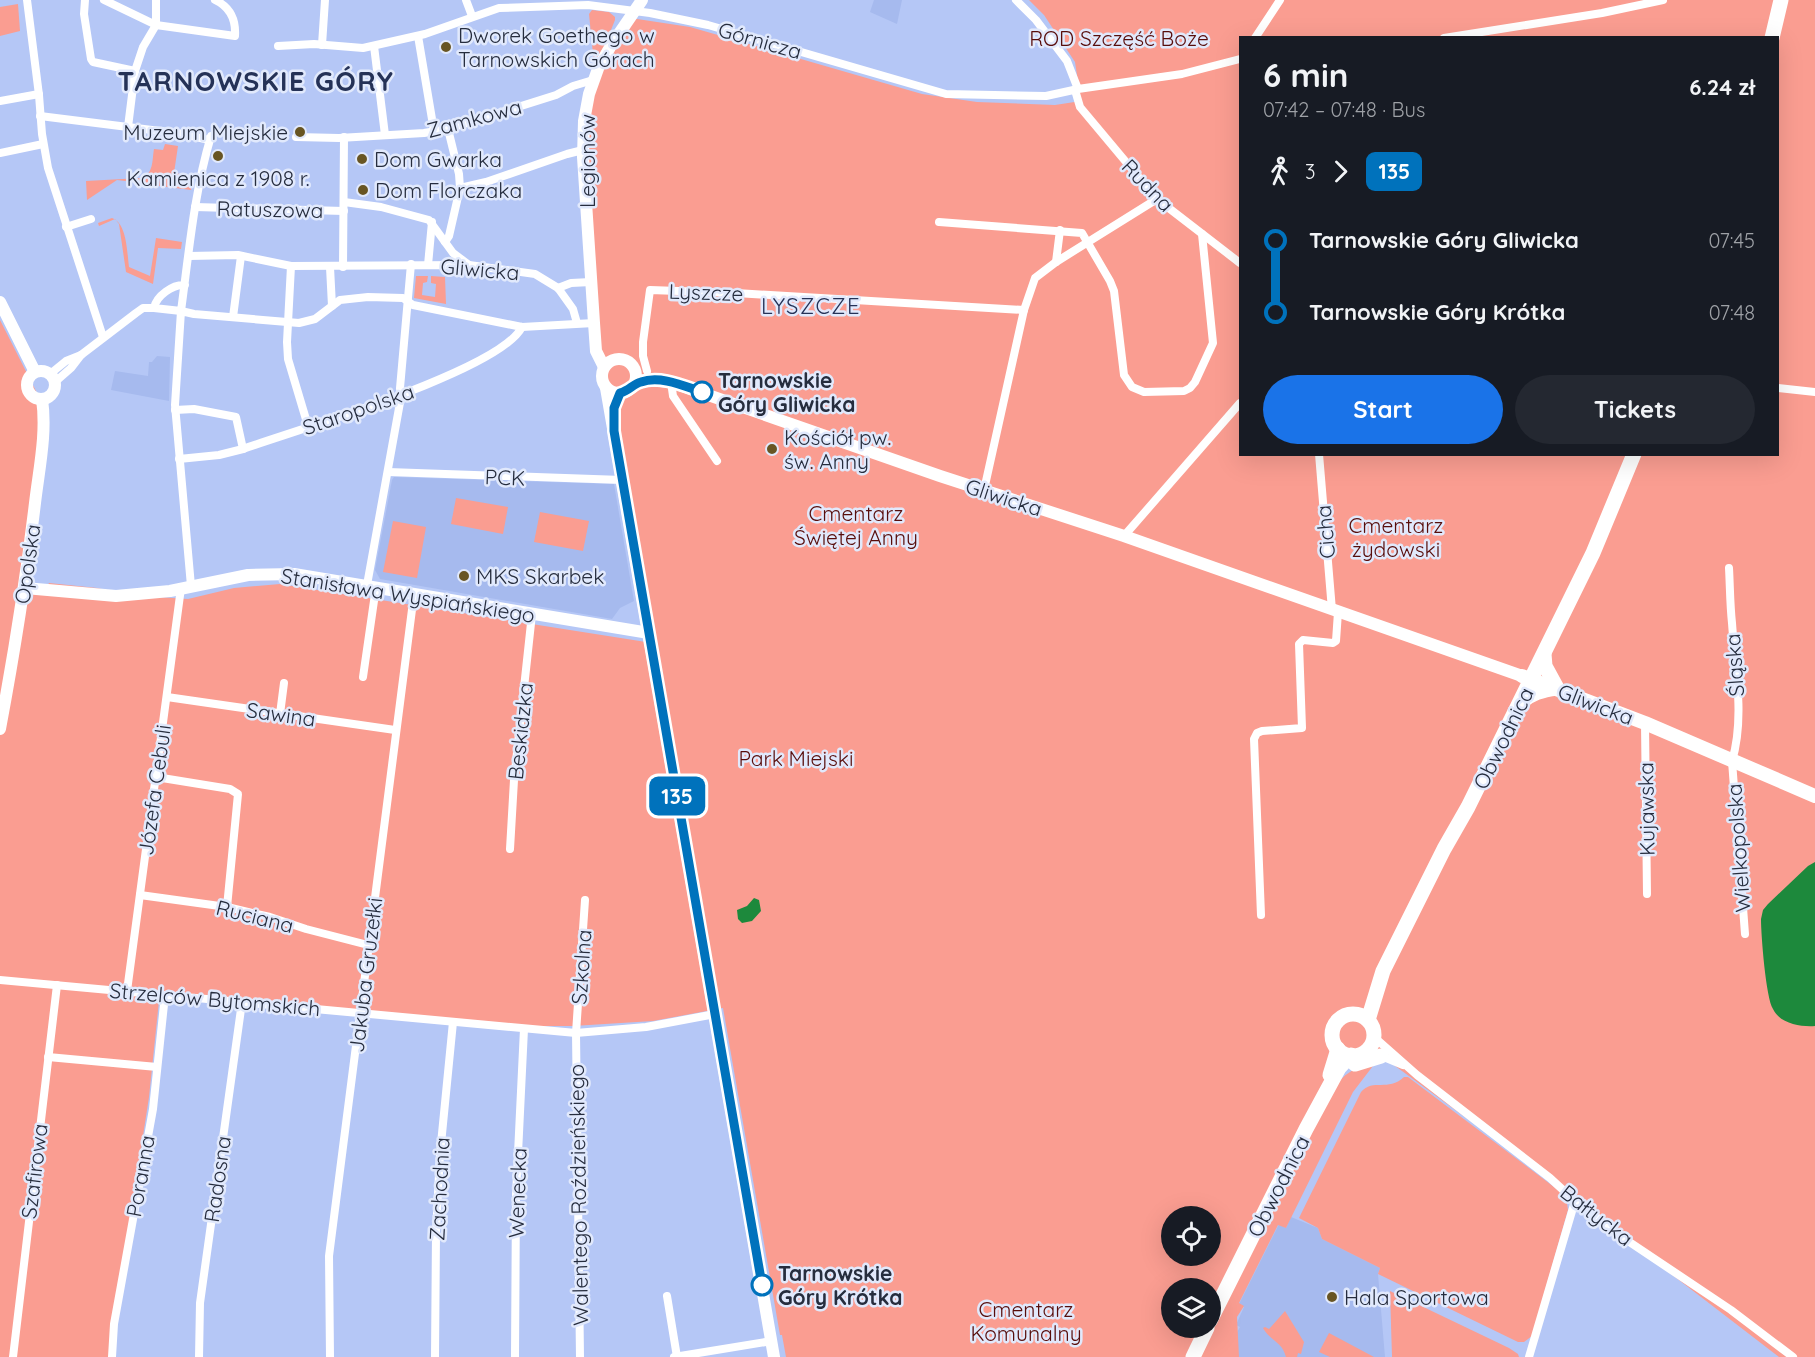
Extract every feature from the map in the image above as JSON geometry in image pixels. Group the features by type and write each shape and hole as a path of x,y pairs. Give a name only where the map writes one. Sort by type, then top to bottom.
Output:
{"highway":[{"path":"1772,36 1781,0"},
{"name":"Obwodnica","path":"1362,1017 1383,971 1519,705 1527,677 1544,654 1600,539 1633,456"},
{"name":"Obwodnica","path":"1362,1017 1364,1002 1527,677 1633,456"},
{"path":"1519,705 1528,696 1557,688 1545,666 1544,654"},
{"path":"1332,1083 1349,1066 1360,1062 1374,1048 1373,1028 1362,1017 1343,1016 1335,1025 1332,1037 1344,1052 1358,1055 1374,1048"},
{"name":"Obwodnica","path":"1221,1294 1340,1068 1344,1052"},
{"name":"Obwodnica","path":"1221,1294 1315,1100 1344,1052"},
{"path":"1188,1357 1197,1338"},
{"path":"1192,1357 1202,1338"}],"main road":[{"name":"Gliwicka","path":"1527,677 1645,723 1815,795"}],"street":[{"path":"27,0 43,144 53,188 103,337"},
{"path":"85,0 84,14 93,62 135,71"},
{"path":"104,0 156,25 235,36 232,16 215,0"},
{"path":"128,127 135,71 143,47 156,25 156,0"},
{"path":"322,45 325,0"},
{"path":"466,0 472,16"},
{"name":"Legionów","path":"604,367 597,351 594,323 583,128 587,99 593,80 607,51 642,0"},
{"name":"Rudna","path":"1016,0 1036,20 1067,61 1080,107 1157,199 1239,262"},
{"path":"1256,36 1280,0"},
{"path":"1464,36 1602,13 1663,0"},
{"name":"Górnicza","path":"278,46 322,45 355,48 374,46 418,36 499,8 596,3 708,25 945,94 1046,96 1182,74 1239,58"},
{"path":"418,36 434,131"},
{"path":"374,46 384,135"},
{"name":"Zamkowa","path":"344,137 447,129 556,96 593,80"},
{"path":"566,90 579,92 587,99"},
{"path":"0,101 39,94"},
{"path":"40,116 210,138 195,207 181,311"},
{"path":"445,242 449,236 460,188 459,174 447,129"},
{"path":"296,137 344,137 343,267"},
{"path":"0,153 43,144"},
{"path":"460,188 486,182 583,150"},
{"path":"984,490 1024,310 1035,278 1056,262 1157,199"},
{"path":"344,206 381,207 424,218 432,222 453,253 469,265"},
{"name":"Ratuszowa","path":"195,207 344,206"},
{"path":"66,227 91,219"},
{"name":"Gliwicka","path":"432,222 428,265 469,265 535,274 558,288 573,309 577,323"},
{"path":"939,222 1082,233 1114,291 1121,360 1128,384 1137,391 1144,392 1184,391 1190,388 1213,343 1202,234"},
{"path":"1056,262 1060,230"},
{"path":"189,256 241,256 291,266 428,265"},
{"path":"233,317 241,256"},
{"path":"363,677 371,586 401,394 411,264"},
{"path":"291,266 286,342 288,359 308,426"},
{"path":"330,267 332,306"},
{"path":"558,288 571,283 591,282"},
{"path":"154,308 156,301 170,289 176,285 185,285"},
{"name":"Lyszcze","path":"641,370 650,290 1024,310"},
{"path":"52,378 66,361 81,355 141,309 154,308 189,314 288,323 315,319 340,300 368,297 403,298 413,305 522,327 594,323"},
{"path":"0,302 35,372"},
{"name":"Józefa Cebuli","path":"127,991 167,697 186,587 175,410 181,311"},
{"name":"Staropolska","path":"179,459 225,454 243,449 417,389 474,364 513,339 522,327"},
{"path":"596,338 616,359 627,361 641,370 635,384 627,391 620,393 612,392 602,380 604,367 616,359"},
{"name":"Gliwicka","path":"641,370 663,376 671,382"},
{"path":"45,371 52,378 54,391 51,395 42,399 33,396 28,387 28,380 35,372 45,371"},
{"name":"Gliwicka","path":"635,384 644,380 671,382 1527,677"},
{"path":"671,382 673,396 717,461"},
{"path":"606,387 774,1357"},
{"path":"1779,388 1815,392"},
{"path":"614,431 614,408 620,393"},
{"name":"Opolska","path":"0,729 25,588 40,459 42,399"},
{"path":"1124,537 1239,404"},
{"path":"175,410 194,409 237,417 243,449"},
{"name":"Cicha","path":"1319,456 1335,611"},
{"name":"PCK","path":"388,472 622,480"},
{"name":"Śląska","path":"1730,568 1737,674 1737,744 1732,761"},
{"name":"Stanisława Wyspiańskiego","path":"25,588 100,596 152,593 248,575 273,573 315,576 649,633"},
{"name":"Jakuba Gruzełki","path":"330,1357 329,1256 414,594"},
{"path":"1261,915 1254,739 1257,733 1262,731 1302,728 1299,644 1303,640 1333,643 1336,641 1335,611"},
{"name":"Beskidzka","path":"510,849 514,780 532,614"},
{"path":"280,714 284,683"},
{"name":"Sawina","path":"167,697 395,730"},
{"name":"Kujawska","path":"1645,723 1647,894"},
{"name":"Wielkopolska","path":"1732,761 1745,934"},
{"path":"156,777 230,789 238,794 227,908"},
{"name":"Ruciana","path":"140,895 270,917 368,945"},
{"name":"Szkolna","path":"576,1033 585,900"},
{"name":"Strzelców Bytomskich","path":"0,980 576,1033 646,1027 715,1014"},
{"name":"Szafirowa","path":"13,1357 57,985"},
{"name":"Poranna","path":"112,1357 114,1324 153,1109 165,995"},
{"name":"Radosna","path":"199,1357 200,1303 242,1002"},
{"name":"Zachodnia","path":"435,1357 439,1176 453,1022"},
{"name":"Wenecka","path":"515,1357 516,1195 524,1029"},
{"name":"Walentego Roździeńskiego","path":"576,1033 580,1357"},
{"name":"Bałtycka","path":"1374,1048 1406,1066 1619,1235 1731,1310 1793,1357"},
{"name":"Bałtycka","path":"1374,1048 1406,1066"},
{"path":"48,1057 157,1067"},
{"path":"1529,1357 1575,1201"},
{"path":"668,1296 676,1357 771,1341"}],"shaded area":[{"path":"874,0 902,0 897,24 870,12"},
{"path":"157,356 170,357 169,401 111,390 115,371 148,376 149,362"},
{"path":"394,477 614,484 634,601 620,608 612,619 380,579 375,570"},
{"path":"1815,862 1815,1026 1804,1026 1791,1024 1781,1018 1770,1003 1761,919 1763,910 1768,904"},
{"path":"754,898 759,900 761,911 752,921 742,923 738,919 737,910 747,906"},
{"path":"1291,1217 1318,1228 1322,1239 1380,1268 1378,1274 1385,1357 1223,1357 1240,1327 1236,1325 1244,1307 1239,1304 1279,1224 1286,1228"}],"green space":[{"path":"1029,0 1815,0 1815,1357 1779,1357 1502,1144 1365,1044 1356,1050 1345,1048 1337,1084 1345,1075 1376,1062 1353,1092 1286,1228 1278,1225 1239,1303 1244,1306 1237,1317 1239,1357 786,1357 782,1335 780,1335 723,1008 653,1021 573,1026 502,1026 160,991 149,1097 109,1357 0,1357 0,320 43,405 21,583 48,585 49,583 97,588 127,595 188,599 234,588 280,584 646,642 590,322 579,116 624,17 690,27 922,94 977,102 1055,105 1081,101 1075,62 1044,15"},
{"path":"18,4 20,31 0,36 0,7"},
{"path":"592,10 609,12 615,17 605,45 594,64 589,14"},
{"path":"165,144 178,146 174,173 194,176 191,190 159,186 160,178 152,177 150,184 117,180 87,200 86,181 141,178 152,166 154,149 163,150"},
{"path":"114,219 99,226 98,223"},
{"path":"116,220 121,226 125,239 129,267 150,276 156,238 182,242 181,249 158,248 153,284 126,272 119,224"},
{"path":"416,276 428,276 427,282 423,283 422,295 435,297 436,284 431,283 431,276 445,277 446,304 414,298"},
{"path":"456,498 508,507 503,534 451,524"},
{"path":"540,512 589,521 583,551 534,542"},
{"path":"393,521 426,527 417,578 383,572"},
{"path":"1408,1077 1566,1196 1568,1210 1532,1336 1524,1342 1518,1342 1378,1274 1380,1268 1322,1239 1318,1228 1299,1218 1361,1092 1371,1086 1392,1084"},
{"path":"1390,1291 1509,1348 1519,1357 1392,1357"},
{"path":"1285,1311 1304,1342 1301,1354 1298,1353 1297,1357 1286,1357 1279,1344 1263,1328 1269,1329"},
{"path":"1329,1333 1374,1357 1330,1357 1319,1352"}],"bus line":[{"name":"135","path":"702,392 671,382 644,380 620,393 614,408 614,431 762,1285"}],"place":[{"name":"Dworek Goethego w Tarnowskich Górach","path":"446,47"},
{"name":"Muzeum Miejskie","path":"300,132"},
{"name":"Kamienica z 1908 r.","path":"218,156"},
{"name":"Dom Gwarka","path":"362,159"},
{"name":"Dom Florczaka","path":"363,190"},
{"name":"Tarnowskie Góry Gliwicka","path":"702,392"},
{"name":"Kościół pw. św. Anny","path":"772,449"},
{"name":"MKS Skarbek","path":"464,576"},
{"name":"Tarnowskie Góry Krótka","path":"762,1285"},
{"name":"Hala Sportowa","path":"1332,1297"}],"district":[{"name":"TARNOWSKIE GÓRY","path":"256,81"},
{"name":"LYSZCZE","path":"811,306"}],"park label":[{"name":"ROD Szczęść Boże","path":"1119,38"},
{"name":"Cmentarz Świętej Anny","path":"856,525"},
{"name":"Cmentarz żydowski","path":"1396,537"},
{"name":"Park Miejski","path":"796,758"},
{"name":"Cmentarz Komunalny","path":"1026,1321"}]}
